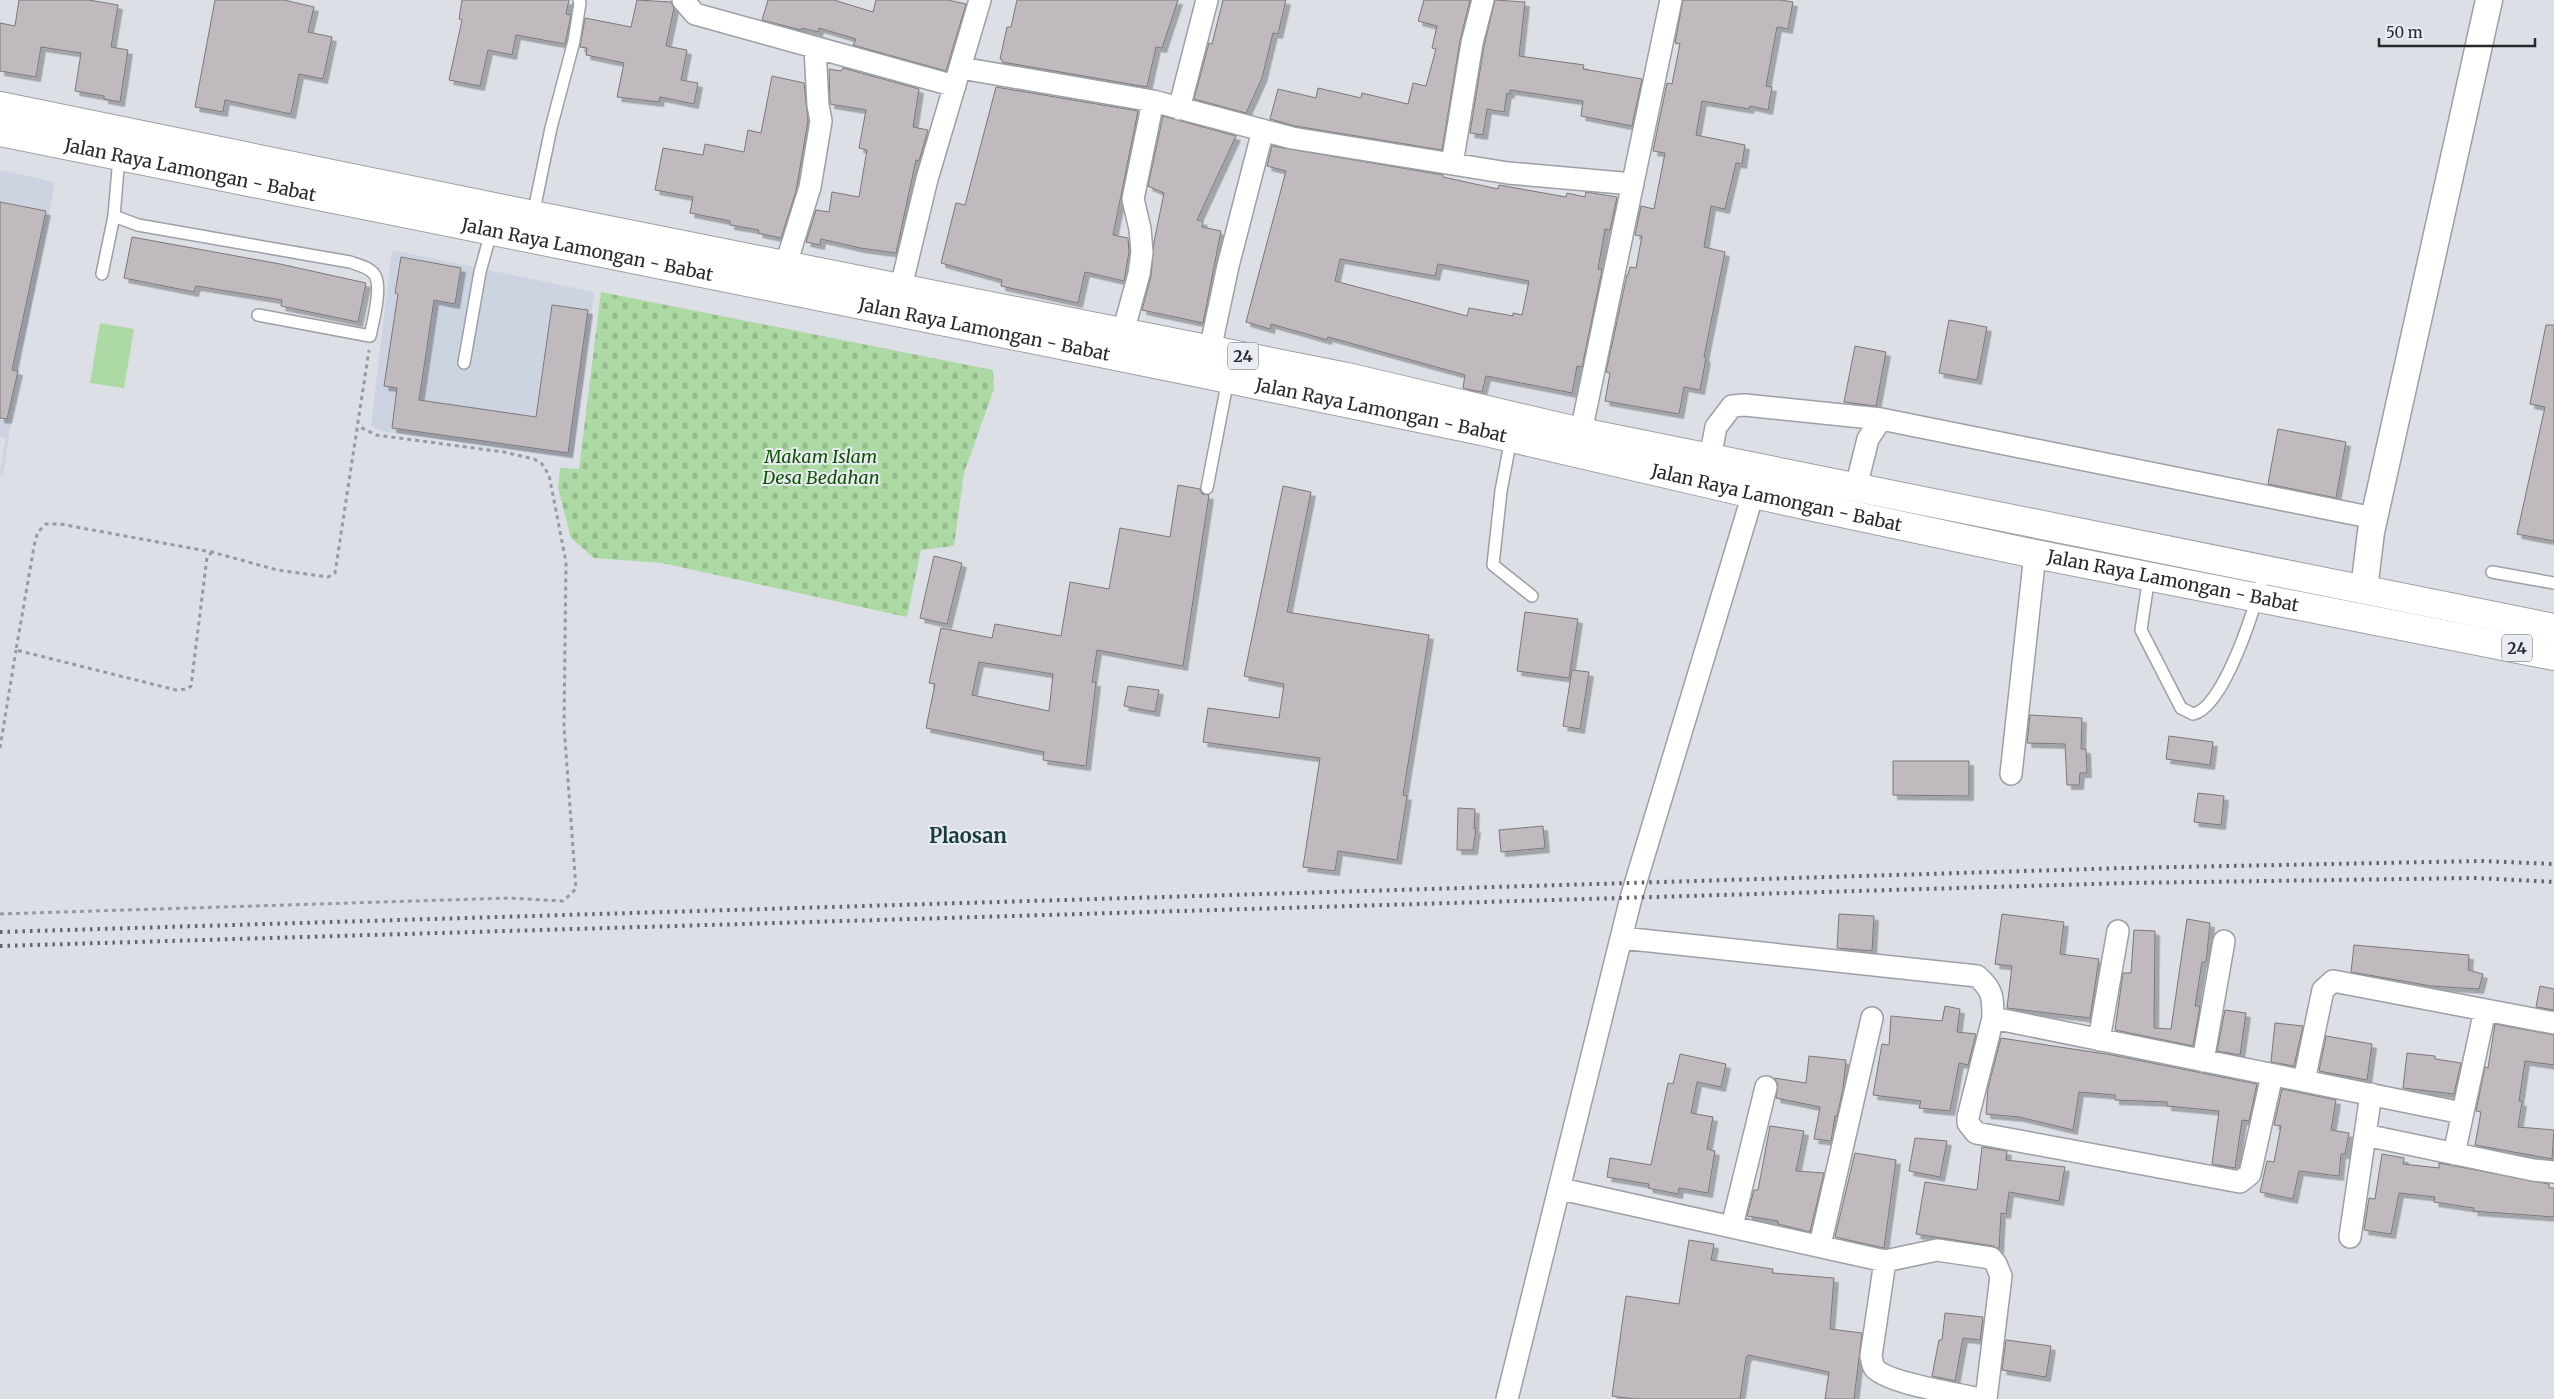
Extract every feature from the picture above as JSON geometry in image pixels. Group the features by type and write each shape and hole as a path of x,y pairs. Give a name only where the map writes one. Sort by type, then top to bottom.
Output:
{"highway":[{"name":"Jalan Raya Lamongan - Babat","path":"0,106 535,207 786,264 1347,377 1581,432 2265,568 2554,628"},
{"name":"Jalan Raya Lamongan - Babat","path":"0,132 1228,379 1511,438 1753,494 2035,554 2554,656"}],"street":[{"path":"683,0 695,14 816,48 958,77 1153,102 1292,138 1508,173 1633,184"},
{"path":"901,287 926,179 980,0"},
{"path":"1179,109 1207,0"},
{"path":"1452,164 1472,43 1483,0"},
{"path":"1581,432 1671,0"},
{"path":"2364,589 2373,525 2489,0"},
{"path":"786,264 810,187 821,121 818,105 816,48"},
{"path":"1123,332 1139,274 1142,252 1140,229 1133,199 1153,102"},
{"path":"1210,350 1228,266 1262,130"},
{"path":"1710,458 1716,426 1732,406 1745,405 1881,419 2373,525"},
{"path":"1856,487 1868,438 1881,419"},
{"path":"1507,1399 1631,898 1753,494"},
{"path":"2011,774 2035,554"},
{"path":"2099,1040 2118,931"},
{"path":"1622,938 1977,976 1988,986 1991,992 1993,998 1993,1018 1968,1117 1968,1123 1976,1133 2240,1182 2250,1174 2272,1074"},
{"path":"2203,1061 2224,941"},
{"path":"2304,1081 2323,990 2332,981 2554,1023"},
{"path":"2454,1154 2485,1010"},
{"path":"1820,1245 1872,1018"},
{"path":"1993,1018 2462,1113"},
{"path":"1732,1226 1766,1087"},
{"path":"2350,1236 2371,1094"},
{"path":"2365,1135 2533,1170 2554,1172"},
{"path":"1560,1189 1886,1261 1937,1250 1991,1258 2001,1276 1998,1314 1986,1399"},
{"path":"1886,1261 1871,1356 1874,1368 1884,1376 1900,1381 1981,1399"}],"lane":[{"path":"535,207 543,162 574,41 580,3 578,0"},
{"path":"102,274 114,216 119,156"},
{"path":"114,216 138,224 350,262 367,268 374,274 378,284 370,336 258,315"},
{"path":"464,363 480,272 491,232"},
{"path":"1207,488 1228,379"},
{"path":"1511,438 1501,491 1493,564 1532,596"},
{"path":"2149,576 2141,626 2143,634 2181,708 2193,714 2205,710 2222,687 2258,597 2265,568"},
{"path":"2492,572 2554,583"}],"path":[{"path":"0,748 35,541 42,525 60,524 212,552 277,570 328,577 335,573 370,336"},
{"path":"0,914 459,899 529,898 563,901 576,889 564,726 566,562 548,475 542,464 534,458 504,452 376,435 358,426"},
{"path":"16,650 176,690 187,689 191,686 207,557 212,552"}],"shaded area":[{"path":"0,170 55,182 13,406 3,476 0,475 0,472 6,438 0,436 0,416 8,418 17,372 12,370 46,212 0,202"},
{"path":"392,250 594,292 573,459 381,431 371,426","holes":["402,257 461,268 455,304 395,293","398,301 433,306 420,391","552,306 588,311 573,416 537,411","396,397 572,422 568,453 392,428"]}],"green space":[{"name":"Makam Islam Desa Bedahan","path":"601,292 993,370 994,389 964,473 954,546 921,550 907,617 662,563 594,558 571,538 558,488 560,468 579,469"},
{"path":"100,323 134,329 124,388 90,383"}],"building":[{"path":"19,0 89,0 118,5 111,47 128,50 120,102 104,99 104,96 75,91 81,53 41,47 36,77 0,71 0,23 15,26"},
{"path":"215,0 284,0 314,7 308,32 332,37 323,79 299,74 291,114 225,100 223,112 195,107"},
{"path":"462,0 569,0 566,14 571,15 565,44 516,35 512,55 488,50 480,86 449,80 462,20 459,19"},
{"path":"637,0 671,2 674,8 666,46 687,50 681,80 698,83 694,104 660,97 659,102 617,97 624,63 586,55 587,48 580,47 585,18 631,27"},
{"path":"768,0 834,0 873,12 876,0 948,0 966,4 946,71 853,45 856,39 819,28 818,32 802,28 801,30 762,20"},
{"path":"1017,0 1178,0 1162,48 1156,47 1147,87 1002,62 1002,59 1000,59 1007,27 1011,27"},
{"path":"1223,0 1286,0 1278,34 1273,33 1262,78 1246,113 1194,99 1209,43 1212,44"},
{"path":"1424,0 1470,0 1460,41 1442,150 1295,126 1270,119 1278,89 1316,98 1318,88 1361,98 1362,93 1408,104 1413,83 1426,86 1436,49 1432,48 1437,26 1418,21"},
{"path":"1495,0 1525,2 1519,56 1584,65 1583,69 1642,79 1632,126 1581,116 1583,101 1510,90 1510,94 1507,93 1504,112 1487,109 1483,135 1470,133 1484,46"},
{"path":"1683,0 1781,0 1793,2 1788,29 1777,27 1766,86 1772,87 1768,110 1750,106 1749,109 1702,101 1696,135 1745,145 1742,164 1736,163 1725,209 1711,206 1704,247 1725,252 1704,357 1706,358 1700,390 1684,387 1679,414 1605,401 1610,373 1606,372 1627,275 1630,267 1636,268 1642,236 1635,235 1641,206 1654,209 1665,153 1653,151 1667,83 1672,84 1680,44 1675,43"},
{"path":"843,68 919,89 913,127 928,130 919,161 916,160 896,253 860,248 821,239 820,245 806,242 816,210 829,212 832,192 859,197 867,150 859,148 866,110 830,104 829,69 841,71"},
{"path":"772,76 804,83 808,121 796,191 781,238 758,233 759,230 730,225 730,221 690,213 693,197 655,190 663,148 703,155 705,144 744,152 748,130 761,133"},
{"path":"996,87 1138,111 1113,235 1128,238 1129,252 1124,281 1085,272 1078,303 1001,286 1002,280 941,263 956,203 965,205"},
{"path":"1163,116 1236,136 1197,220 1203,221 1202,227 1221,231 1203,323 1142,310 1151,276 1154,242 1164,193 1148,186"},
{"path":"1272,146 1443,175 1443,177 1498,189 1499,185 1566,197 1567,193 1585,197 1586,192 1617,197 1610,230 1605,229 1598,269 1602,270 1582,367 1577,366 1572,393 1486,376 1482,392 1471,390 1463,388 1465,375 1328,337 1327,340 1271,324 1270,329 1246,322 1286,171 1267,166","holes":["1340,259 1435,276 1438,264 1529,281 1522,315 1513,313 1513,316 1469,308 1467,316 1335,281"]},
{"path":"0,202 46,211 12,370 18,371 7,419 0,418"},
{"path":"132,237 280,264 366,283 358,322 281,306 282,300 196,286 194,292 124,278"},
{"path":"401,257 461,268 455,304 434,300 419,400 536,417 552,305 588,310 568,453 392,428 397,388 384,386 398,294 395,293"},
{"path":"1949,320 1987,327 1977,380 1939,373"},
{"path":"2546,325 2554,325 2554,541 2517,534 2545,407 2530,404"},
{"path":"1855,346 1886,352 1876,406 1844,402"},
{"path":"2278,429 2346,442 2336,498 2268,484"},
{"path":"1178,485 1200,489 1202,494 1209,495 1183,666 1097,650 1092,682 1096,682 1086,766 1043,760 1044,752 926,728 935,684 929,683 941,628 992,638 995,624 1061,636 1070,582 1109,589 1120,528 1170,537","holes":["979,662 1053,674 1049,711 972,695"]},
{"path":"1283,486 1311,492 1287,612 1429,635 1403,795 1407,796 1397,860 1338,851 1335,871 1303,867 1320,758 1203,742 1208,708 1279,718 1284,684 1244,676"},
{"path":"934,556 962,563 947,624 920,618"},
{"path":"1525,612 1578,619 1569,678 1517,671"},
{"path":"1572,670 1589,672 1580,729 1563,726"},
{"path":"1128,686 1159,690 1155,712 1124,706"},
{"path":"2030,715 2082,718 2081,749 2086,749 2087,773 2080,773 2079,785 2067,785 2065,744 2027,743"},
{"path":"2169,736 2213,742 2210,765 2166,759"},
{"path":"1893,761 1969,761 1969,796 1893,795"},
{"path":"2198,793 2224,796 2221,825 2194,822"},
{"path":"1458,808 1475,809 1474,829 1476,828 1473,850 1457,850"},
{"path":"1543,826 1545,848 1501,852 1499,830"},
{"path":"1839,914 1874,916 1872,951 1837,948"},
{"path":"2002,914 2064,922 2060,954 2099,959 2090,1018 2007,1008 2012,966 1995,964"},
{"path":"2187,919 2210,923 2206,962 2202,962 2195,1006 2200,1006 2193,1046 2115,1030 2123,973 2131,973 2134,930 2155,931 2154,1028 2171,1029"},
{"path":"2354,945 2469,955 2468,970 2483,974 2479,989 2431,986 2351,972"},
{"path":"2540,986 2554,989 2554,1010 2536,1007"},
{"path":"1945,1006 1960,1009 1957,1032 1976,1034 1968,1065 1959,1063 1950,1111 1919,1108 1921,1101 1873,1095 1882,1044 1889,1045 1891,1016 1942,1021"},
{"path":"2225,1010 2246,1013 2240,1055 2217,1051"},
{"path":"2275,1023 2303,1026 2294,1066 2271,1062"},
{"path":"2495,1024 2554,1035 2554,1065 2525,1061 2519,1101 2522,1102 2518,1127 2554,1130 2552,1159 2475,1145 2481,1112 2476,1111 2485,1067 2488,1068"},
{"path":"2326,1036 2372,1044 2367,1080 2319,1071"},
{"path":"2001,1038 2112,1055 2257,1084 2249,1121 2242,1120 2235,1168 2212,1164 2219,1111 2167,1106 2167,1102 2115,1100 2115,1095 2079,1092 2073,1130 2019,1117 1986,1114 1988,1088"},
{"path":"2407,1053 2435,1056 2435,1059 2461,1063 2454,1094 2403,1088"},
{"path":"1680,1054 1726,1064 1721,1087 1697,1082 1691,1113 1713,1117 1707,1149 1715,1151 1708,1193 1679,1188 1678,1194 1648,1188 1649,1184 1607,1177 1610,1158 1651,1165 1668,1083 1673,1084"},
{"path":"1809,1056 1846,1060 1843,1089 1837,1116 1835,1116 1831,1141 1814,1139 1820,1107 1776,1098 1778,1084 1774,1078 1806,1083"},
{"path":"2282,1089 2336,1100 2331,1130 2349,1133 2345,1154 2341,1154 2339,1176 2299,1171 2293,1199 2260,1192 2267,1161 2274,1162 2281,1126 2274,1125"},
{"path":"1770,1126 1804,1131 1796,1171 1824,1173 1810,1232 1778,1224 1778,1221 1747,1216 1754,1190 1758,1190"},
{"path":"1915,1138 1947,1141 1940,1177 1909,1171"},
{"path":"1982,1147 2007,1151 2006,1160 2065,1167 2059,1201 2009,1192 2006,1214 2001,1213 1999,1249 1993,1246 1916,1234 1925,1182 1977,1190"},
{"path":"1855,1153 1896,1160 1884,1248 1835,1237"},
{"path":"2382,1154 2404,1158 2403,1164 2439,1168 2439,1163 2549,1184 2549,1188 2554,1188 2554,1217 2473,1211 2474,1208 2434,1202 2435,1197 2399,1193 2391,1234 2364,1230 2369,1198 2375,1199"},
{"path":"1689,1240 1714,1244 1711,1260 1773,1269 1772,1273 1834,1278 1830,1329 1862,1333 1854,1399 1825,1399 1829,1372 1748,1355 1740,1399 1634,1399 1612,1396 1626,1296 1679,1304"},
{"path":"1945,1313 1983,1317 1980,1340 1963,1338 1955,1381 1932,1376 1939,1340 1942,1340"},
{"path":"2006,1340 2051,1346 2046,1377 2002,1370"}],"railway":[{"path":"0,932 2126,868 2481,861 2554,864"},
{"path":"0,946 2126,883 2476,878 2554,882"}],"district":[{"name":"Plaosan","path":"968,836"}]}
